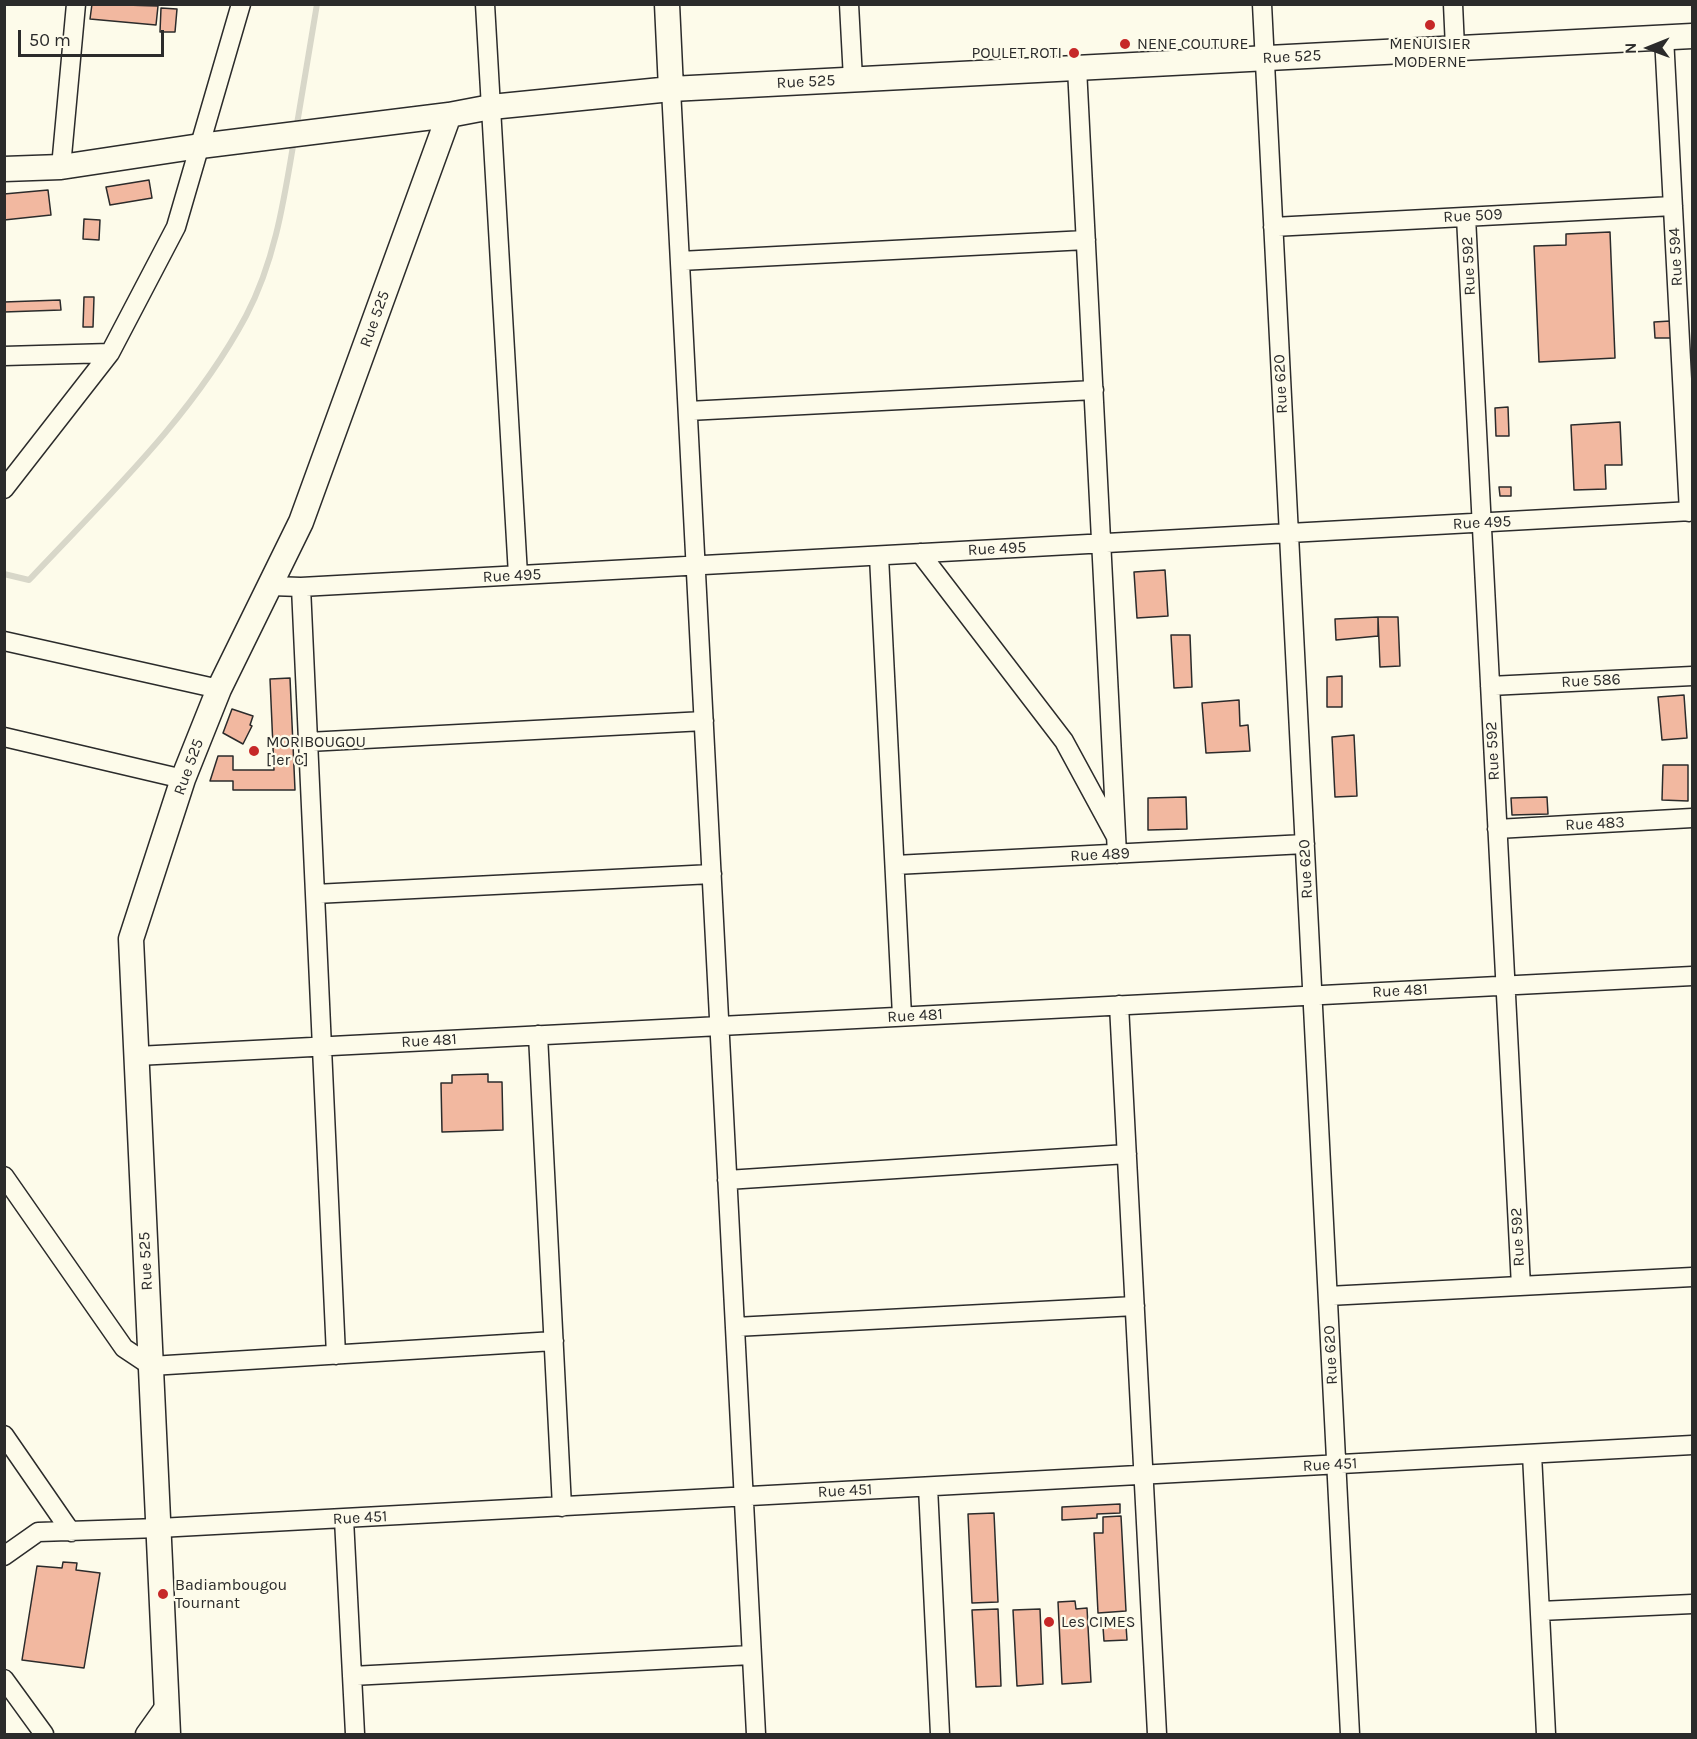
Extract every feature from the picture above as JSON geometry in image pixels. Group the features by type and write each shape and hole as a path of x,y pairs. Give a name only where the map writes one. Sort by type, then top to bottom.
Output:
{"main road":[{"path":"667,4 671,89"},
{"name":"Rue 525","path":"168,1734 131,939 183,779 219,689 301,522 449,115 491,107 671,89 1692,36"},
{"path":"4,169 61,167 200,146 449,115"}],"street":[{"path":"61,167 76,4"},
{"path":"4,489 110,352 176,227 241,4"},
{"path":"485,4 518,576"},
{"path":"849,4 853,79"},
{"name":"Rue 620","path":"1262,4 1350,1734"},
{"path":"1453,4 1455,48"},
{"name":"Rue 594","path":"1664,37 1690,512"},
{"path":"1077,68 1117,847"},
{"path":"671,89 756,1734"},
{"name":"Rue 509","path":"1273,227 1673,206"},
{"name":"Rue 592","path":"1466,217 1521,1286"},
{"path":"680,261 1086,240"},
{"path":"4,356 110,352"},
{"path":"688,411 1094,390"},
{"name":"Rue 495","path":"271,586 301,587 518,576 1690,512"},
{"path":"920,553 1064,741 1117,847"},
{"path":"879,556 902,1016"},
{"path":"301,587 336,1354"},
{"path":"4,641 219,689"},
{"name":"Rue 586","path":"1490,686 1692,676"},
{"path":"308,742 704,721"},
{"path":"4,737 183,779"},
{"name":"Rue 483","path":"1497,829 1692,818"},
{"name":"Rue 489","path":"895,866 1117,847 1305,844"},
{"path":"315,894 711,874"},
{"name":"Rue 481","path":"137,1056 1692,976"},
{"path":"1119,1005 1157,1734"},
{"path":"538,1035 562,1507"},
{"path":"727,1180 1127,1155"},
{"path":"4,1176 124,1348 151,1366 554,1341"},
{"path":"1328,1296 1692,1277"},
{"path":"735,1327 1135,1306"},
{"path":"4,1435 71,1532"},
{"name":"Rue 451","path":"4,1556 38,1532 344,1519 1692,1445"},
{"path":"1532,1454 1546,1734"},
{"path":"928,1487 940,1734"},
{"path":"344,1519 355,1734"},
{"path":"1540,1611 1692,1604"},
{"path":"352,1676 752,1655"},
{"path":"4,1679 44,1734"},
{"path":"145,1734 167,1702"}],"building":[{"path":"92,4 158,6 156,25 90,19"},
{"path":"161,8 177,9 175,32 160,32"},
{"path":"149,180 152,198 110,205 106,187"},
{"path":"48,190 51,215 4,220 4,194"},
{"path":"84,219 100,220 99,240 83,239"},
{"path":"1610,232 1615,358 1539,362 1534,246 1566,245 1566,234"},
{"path":"84,297 94,297 93,327 83,327"},
{"path":"60,300 61,310 4,312 4,302"},
{"path":"1670,321 1671,338 1655,338 1654,322"},
{"path":"1508,407 1509,436 1496,436 1495,408"},
{"path":"1620,422 1622,465 1605,465 1606,489 1574,490 1571,425"},
{"path":"1499,487 1511,487 1511,496 1500,496"},
{"path":"1165,570 1168,616 1137,618 1134,572"},
{"path":"1378,617 1378,636 1336,640 1335,619"},
{"path":"1378,617 1398,617 1400,666 1380,667"},
{"path":"1171,635 1190,635 1192,687 1174,688"},
{"path":"1342,676 1342,707 1327,707 1327,677"},
{"path":"290,678 295,790 233,790 233,781 210,781 218,756 233,756 233,770 274,770 270,679"},
{"path":"1684,695 1687,738 1662,740 1658,697"},
{"path":"1239,700 1240,726 1248,725 1250,751 1206,753 1202,703"},
{"path":"232,709 253,716 250,725 252,726 243,744 223,733"},
{"path":"1354,735 1357,796 1335,797 1332,737"},
{"path":"1663,765 1688,765 1688,801 1662,800"},
{"path":"1186,797 1187,829 1148,830 1148,798"},
{"path":"1547,797 1548,814 1512,815 1511,798"},
{"path":"488,1074 488,1082 502,1082 503,1130 442,1132 441,1083 452,1083 452,1075"},
{"path":"1120,1504 1120,1513 1097,1514 1097,1518 1062,1520 1062,1507"},
{"path":"994,1513 998,1602 972,1603 968,1514"},
{"path":"1121,1516 1126,1611 1098,1613 1094,1533 1103,1533 1103,1517"},
{"path":"63,1562 77,1563 76,1570 100,1573 84,1668 22,1660 37,1566 62,1568"},
{"path":"1075,1601 1076,1609 1087,1608 1091,1682 1062,1684 1058,1602"},
{"path":"998,1609 1001,1686 976,1687 972,1610"},
{"path":"1040,1609 1043,1684 1017,1686 1013,1610"},
{"path":"1126,1625 1127,1640 1104,1641 1103,1627"}],"waterway":[{"path":"296,130 317,4"},
{"path":"4,574 29,580 146,455 174,422 224,353 246,316 264,274 277,230 294,140"}],"place":[{"name":"MENUISIER MODERNE","path":"1430,25"},
{"name":"NENE COUTURE","path":"1125,44"},
{"name":"POULET ROTI","path":"1074,53"},
{"name":"MORIBOUGOU [1er C]","path":"254,751"},
{"name":"Badiambougou Tournant","path":"163,1594"},
{"name":"Les CIMES","path":"1049,1622"}]}
